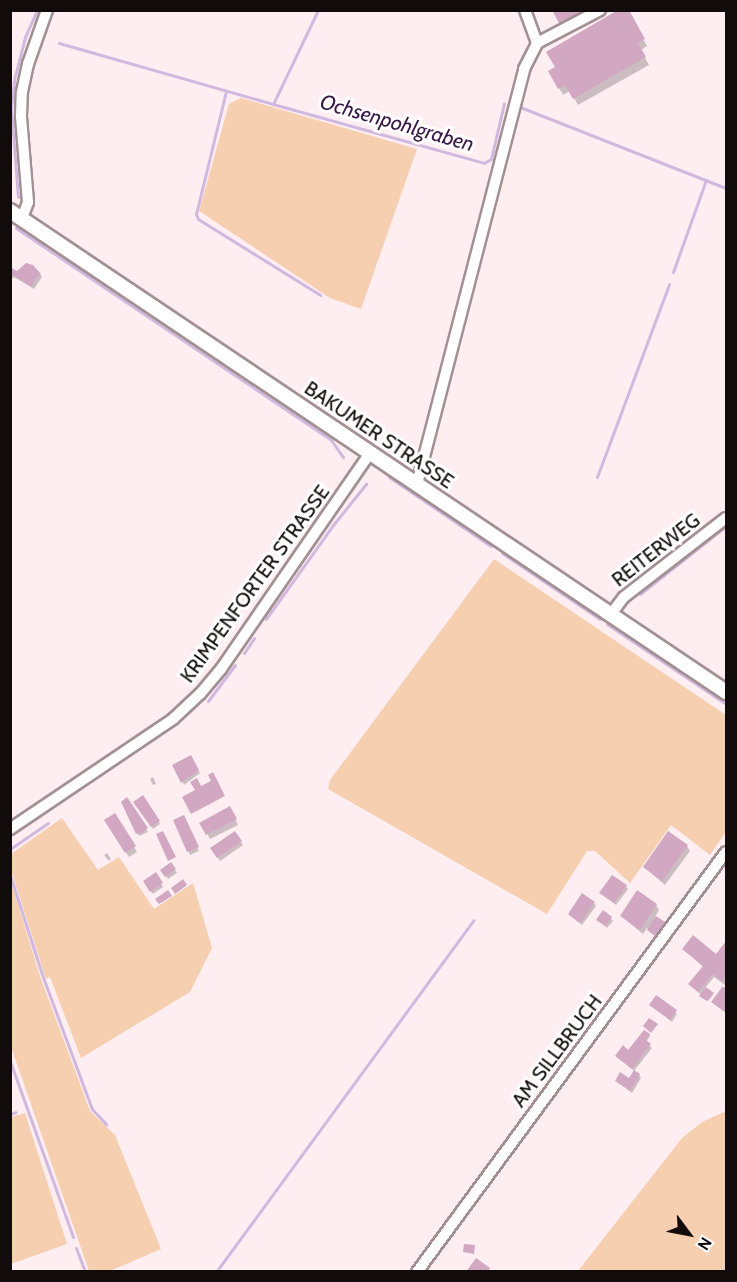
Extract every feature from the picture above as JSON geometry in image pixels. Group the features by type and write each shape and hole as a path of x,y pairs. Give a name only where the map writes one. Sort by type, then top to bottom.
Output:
{"main road":[{"name":"BAKUMER STRASSE","path":"16,215 726,692"}],"street":[{"path":"16,215 28,202 21,116 22,92 31,54 47,10"},
{"path":"525,10 537,43"},
{"path":"417,484 524,69 537,43 600,10"},
{"name":"KRIMPENFORTER STRASSE","path":"10,829 173,719 200,694 221,669 370,453"},
{"name":"REITERWEG","path":"611,614 624,597 726,518"},
{"name":"AM SILLBRUCH","path":"417,1272 726,852"}],"shaded area":[{"path":"241,98 417,149 361,309 330,298 199,211 229,104"},
{"path":"494,559 726,715 726,832 710,855 671,825 630,883 595,851 587,851 547,914 328,789 330,780"},
{"path":"62,818 98,870 119,857 154,909 193,883 212,948 190,992 81,1058 50,977 46,979 11,870 11,854"},
{"path":"11,882 41,979 90,1111 115,1135 161,1249 110,1271 89,1271 11,1047"},
{"path":"726,1111 726,1271 578,1271 682,1138 702,1122"},
{"path":"25,1113 67,1244 11,1264 11,1117"}],"building":[{"path":"552,10 585,10 560,25"},
{"path":"618,10 629,10 645,39 638,43 646,57 573,99 565,85 558,89 548,71 555,67 546,52"},
{"path":"26,263 33,265 41,274 35,279 32,287 12,275 10,277 10,267 17,271"},
{"path":"191,755 199,770 181,783 172,765"},
{"path":"213,772 225,796 191,814 182,797 195,790 190,782 197,778 201,786 211,781 208,775"},
{"path":"143,795 160,821 151,827 133,802"},
{"path":"127,797 148,828 141,833 136,834 121,802"},
{"path":"230,806 237,819 206,835 199,823"},
{"path":"115,813 136,846 125,853 104,820"},
{"path":"184,815 199,847 187,852 173,820"},
{"path":"163,831 176,857 168,861 156,834"},
{"path":"235,831 242,841 217,858 210,848"},
{"path":"668,831 688,845 662,881 643,867"},
{"path":"171,862 176,869 165,877 160,870"},
{"path":"156,872 163,883 150,892 143,881"},
{"path":"612,875 627,885 614,903 599,893"},
{"path":"183,879 187,885 175,894 171,888"},
{"path":"168,890 172,896 159,904 155,899"},
{"path":"637,890 657,904 640,930 620,916"},
{"path":"582,893 595,902 580,923 568,914"},
{"path":"603,910 612,917 605,926 596,920"},
{"path":"656,916 665,922 655,936 647,930"},
{"path":"693,935 716,954 726,941 726,978 723,982 713,974 698,992 688,984 703,966 682,949"},
{"path":"723,986 726,989 726,1013 711,1002"},
{"path":"706,987 714,993 707,1001 699,996"},
{"path":"656,995 677,1010 670,1020 649,1005"},
{"path":"649,1018 658,1024 651,1033 643,1026"},
{"path":"644,1030 650,1034 646,1040 651,1044 632,1069 615,1056 623,1045 628,1050"},
{"path":"634,1070 640,1074 630,1091 615,1081 620,1072 629,1078"},
{"path":"464,1244 475,1245 474,1254 463,1252"},
{"path":"476,1258 490,1268 488,1272 466,1272"}],"waterway":[{"path":"18,197 11,107 15,76 25,37 37,10"},
{"name":"Ochsenpohlgraben","path":"318,10 273,104 484,163 491,159 504,103"},
{"name":"Ochsenpohlgraben","path":"59,43 273,104"},
{"path":"226,91 196,214 198,219 320,295"},
{"name":"Ochsenpohlgraben","path":"520,107 726,188"},
{"path":"673,272 706,180"},
{"path":"16,228 331,440 343,457"},
{"path":"597,477 669,284"},
{"path":"389,477 491,546"},
{"path":"266,619 333,525 366,484"},
{"path":"640,594 726,526"},
{"path":"502,553 600,619"},
{"path":"607,624 726,704"},
{"path":"244,653 254,638"},
{"path":"208,701 235,665"},
{"path":"10,849 48,823"},
{"path":"10,875 44,980 92,1109 106,1124"},
{"path":"216,1272 474,920"},
{"path":"10,1061 73,1237"},
{"path":"10,1114 16,1112"},
{"path":"76,1248 85,1272"}]}
